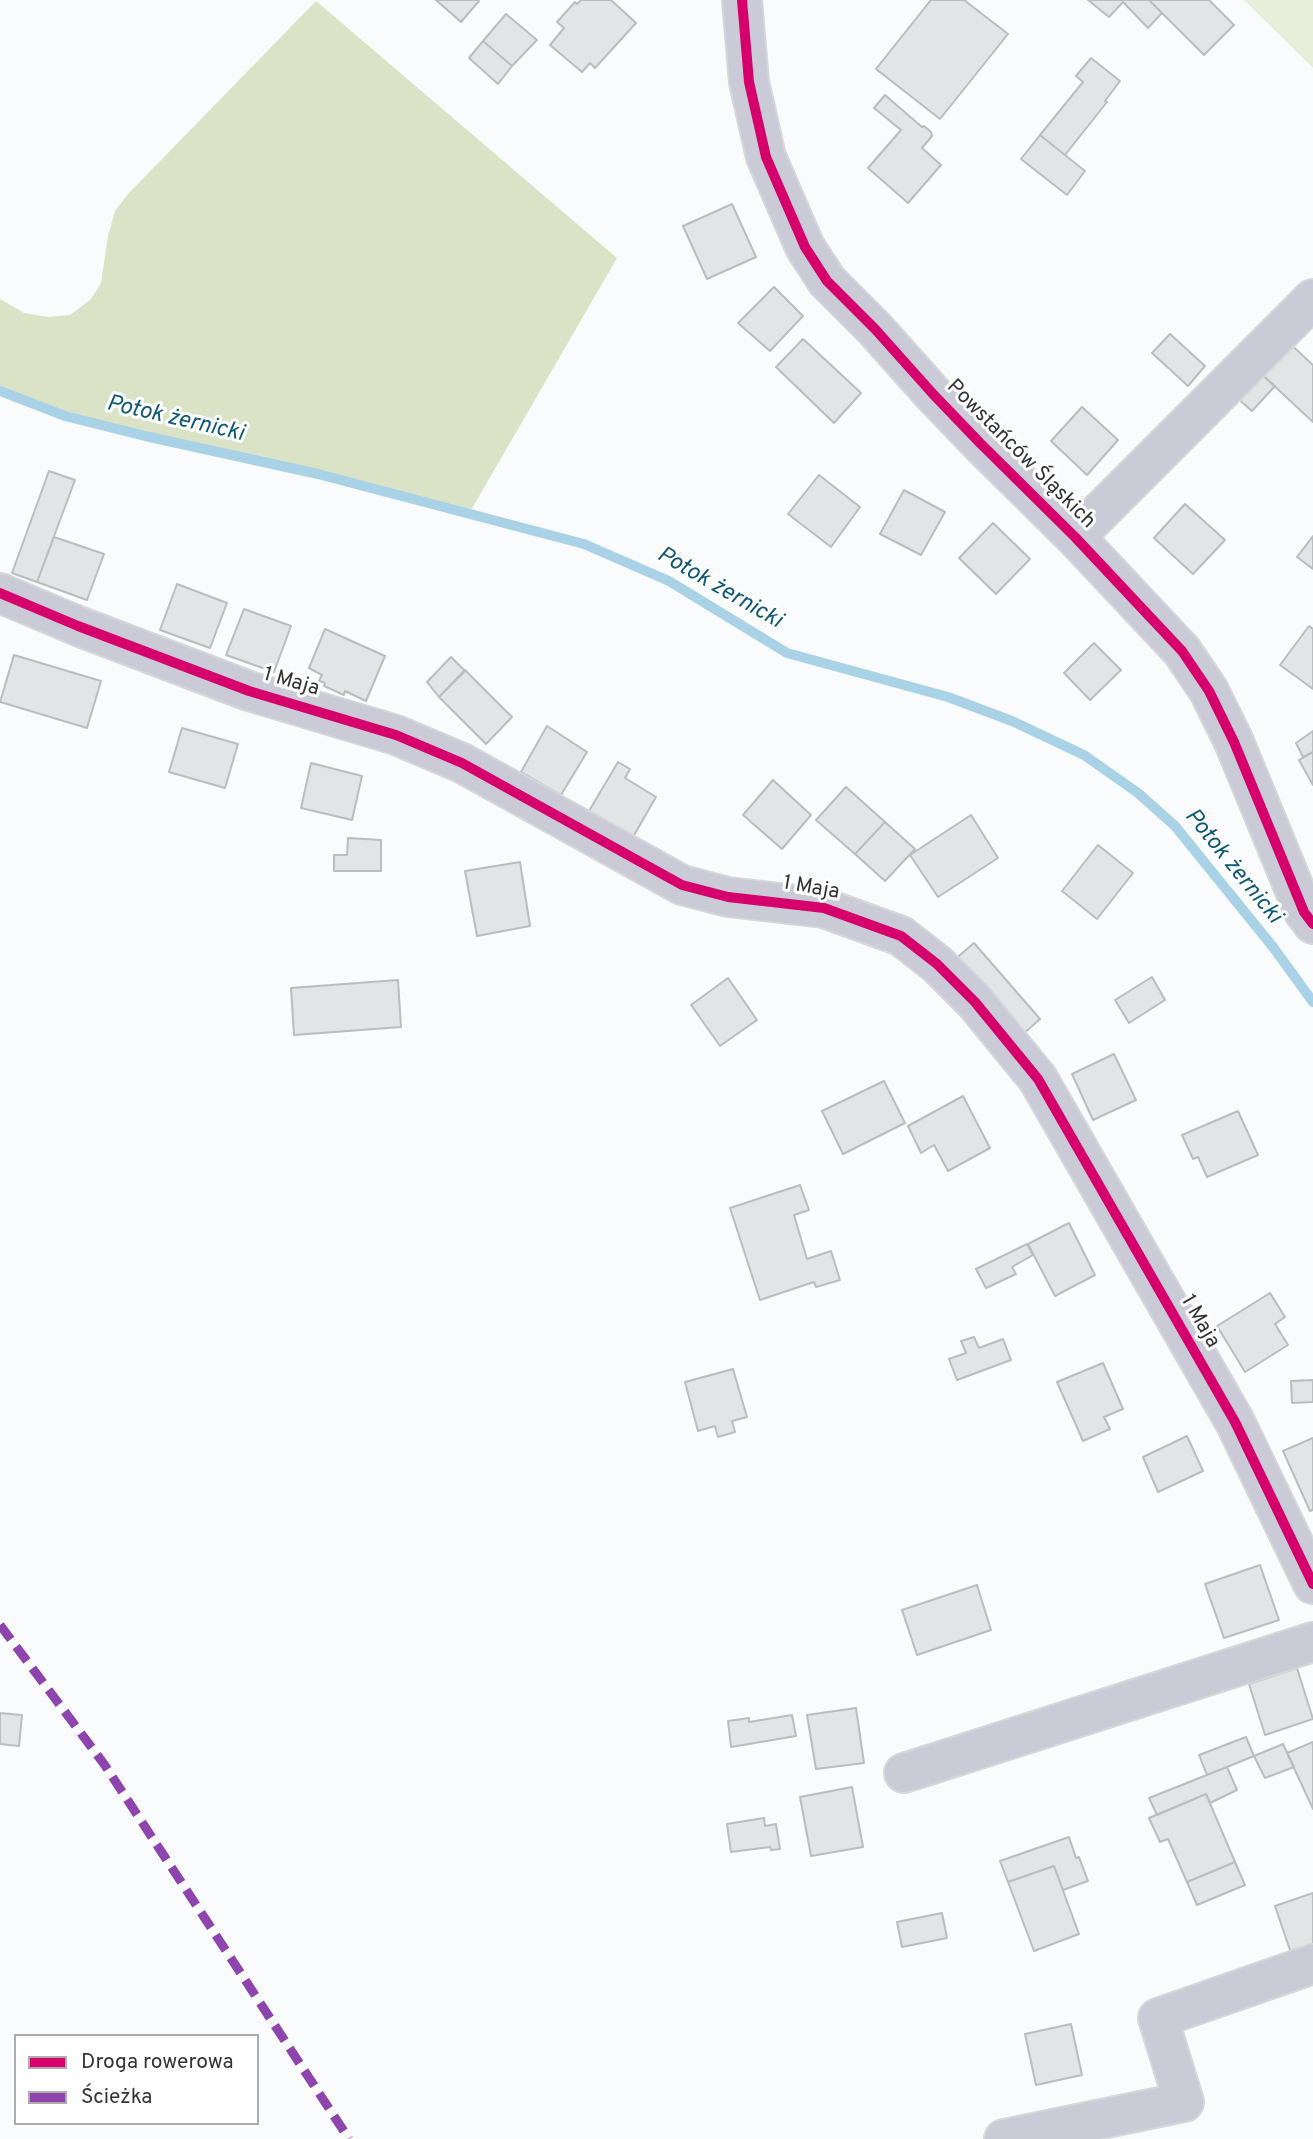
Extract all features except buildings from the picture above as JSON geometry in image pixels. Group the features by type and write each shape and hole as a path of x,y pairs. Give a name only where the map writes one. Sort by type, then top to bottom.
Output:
{"street":[{"name":"Powstańców Śląskich","path":"742,0 749,82 766,157 805,247 827,281 875,329 979,443 1075,537 1182,651 1209,691 1234,741 1304,912 1313,924"},
{"path":"1075,537 1313,299"},
{"name":"1 Maja","path":"0,593 78,626 249,691 396,735 462,763 682,885 728,897 824,908 901,936 937,964 975,1002 1038,1079 1234,1422 1313,1584"},
{"path":"904,1773 1313,1642"},
{"path":"1003,2139 1184,2102 1158,2018 1313,1964"}],"green space":[{"path":"1244,0 1313,0 1313,68"},
{"path":"316,1 617,258 470,512 65,416 0,391 0,299 24,313 48,317 70,315 91,299 101,283 115,211 128,194"}],"waterway":[{"name":"Potok żernicki","path":"0,391 65,416 318,474 584,544 669,581 787,653 948,697 1012,721 1084,755 1138,793 1175,826 1273,947 1313,1002"}],"marked path":[{"path":"0,1625 104,1764 349,2139"}],"cycle path":[{"path":"742,0 749,82 766,157 805,247 827,281 1182,651 1209,691 1234,742 1304,912 1313,924"},
{"path":"0,593 78,626 249,691 396,735 462,763 682,885 728,897 824,908 901,936 937,964 975,1002 1038,1079 1235,1422 1313,1584"}]}
